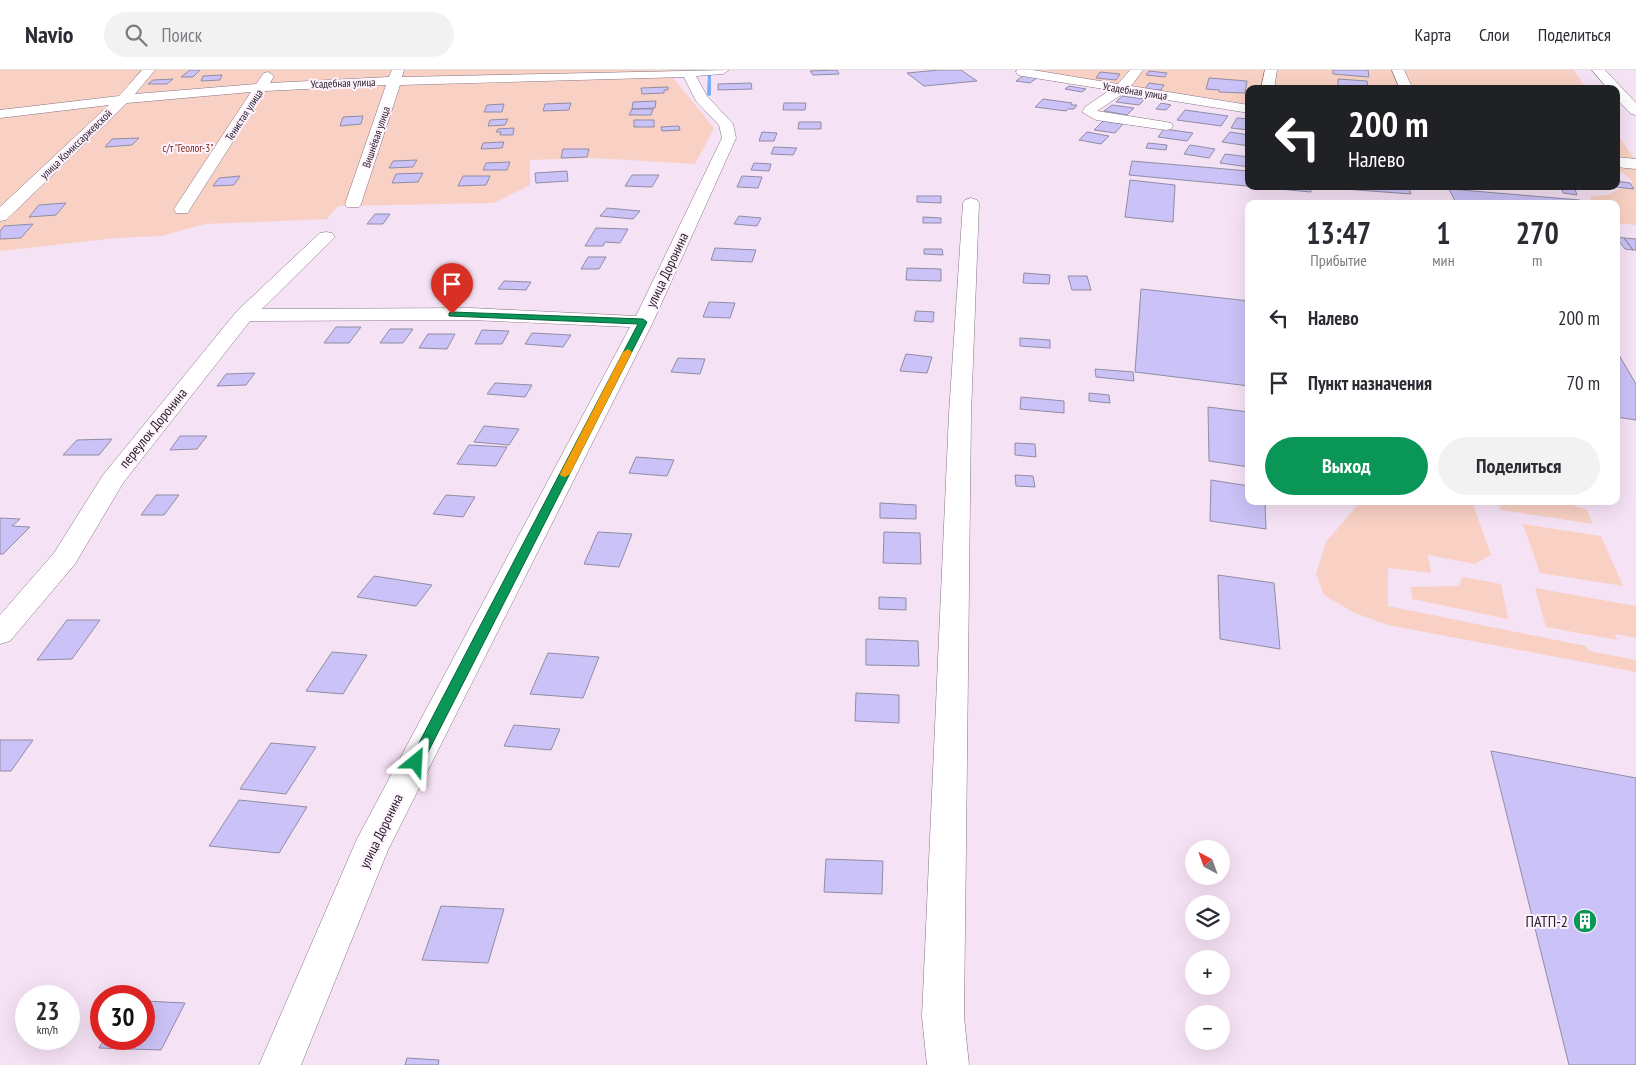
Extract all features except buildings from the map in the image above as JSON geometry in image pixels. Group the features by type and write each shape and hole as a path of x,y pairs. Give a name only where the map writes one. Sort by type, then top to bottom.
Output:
{"street":[{"name":"улица Комиссаржевской","path":"0,216 124,98 149,70"},
{"name":"Тенистая улица","path":"182,209 263,86 271,70"},
{"name":"Усадебная улица","path":"0,114 124,98 396,75 656,76 723,70"},
{"path":"1137,70 1121,89 1090,110 1090,112 1096,116 1166,126"},
{"path":"1268,85 1271,70"},
{"path":"1398,70 1405,85"},
{"path":"1598,70 1612,85"},
{"name":"Усадебная улица","path":"1022,72 1245,108"},
{"name":"улица Доронина","path":"280,1065 370,850 643,322 729,138 726,124 700,98 688,73"},
{"name":"Вишнёвая улица","path":"353,204 396,75"},
{"path":"1620,93 1636,110"},
{"path":"1620,162 1636,164"},
{"path":"948,1065 943,1017 944,977 960,414 971,203"},
{"name":"переулок Доронина","path":"0,634 65,558 112,480 244,315 326,237"},
{"path":"244,315 471,314 643,322"}],"green space":[{"name":"с/т \"Геолог-3\"","path":"0,70 699,70 669,73 714,128 695,164 593,158 530,160 530,185 494,203 338,206 327,219 205,224 161,236 116,238 0,251"},
{"path":"1014,70 1574,70 1583,85 1245,85 1245,103"},
{"path":"1620,138 1635,160 1620,158"},
{"path":"1620,166 1636,168 1636,225 1620,223 1620,200 1590,200 1591,196 1608,195 1633,182 1620,172"},
{"path":"1358,505 1473,505 1491,555 1475,564 1428,555 1431,573 1388,568 1388,606 1586,646 1589,651 1636,660 1636,672 1388,625 1355,613 1324,595 1316,574 1326,542"},
{"path":"1499,505 1572,505 1587,510 1593,524 1501,510"},
{"path":"1523,524 1601,536 1623,586 1540,573"},
{"path":"1462,577 1501,584 1508,619 1412,599 1411,587 1459,586"},
{"path":"1535,588 1636,606 1636,638 1615,634 1617,640 1546,627"}],"waterway":[{"path":"709,74 709,95"}],"slow traffic":[{"path":"565,474 628,352"}],"place":[{"name":"ПАТП-2","path":"1585,921"}],"route":[{"path":"416,762 643,322 452,314"}]}
